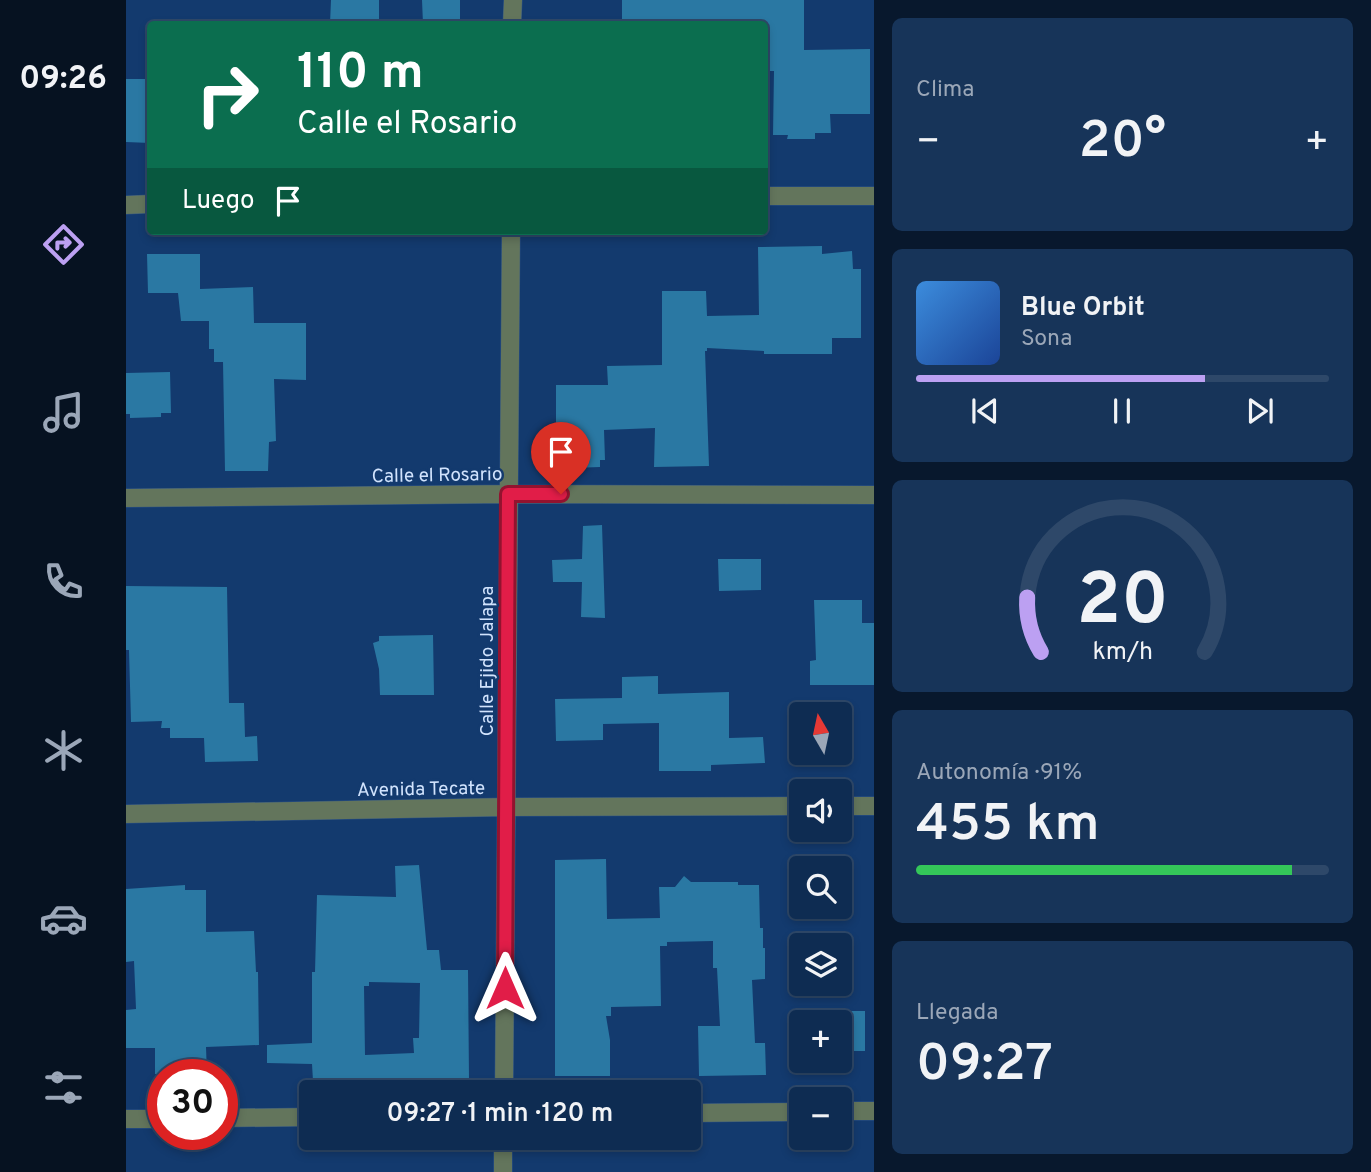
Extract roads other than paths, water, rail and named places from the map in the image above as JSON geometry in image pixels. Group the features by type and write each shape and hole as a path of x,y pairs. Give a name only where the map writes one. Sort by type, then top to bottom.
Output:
{"street":[{"path":"512,21 513,0"},
{"path":"768,196 874,196"},
{"path":"126,205 147,204"},
{"name":"Calle Ejido Jalapa","path":"504,1080 511,235"},
{"name":"Calle el Rosario","path":"126,498 508,494 874,495"},
{"name":"Avenida Tecate","path":"126,814 506,807 789,806"},
{"path":"852,806 874,806"},
{"path":"852,1111 874,1111"},
{"path":"701,1113 789,1112"},
{"path":"238,1118 299,1117"},
{"path":"126,1119 147,1119"},
{"path":"503,1150 503,1172"}]}
